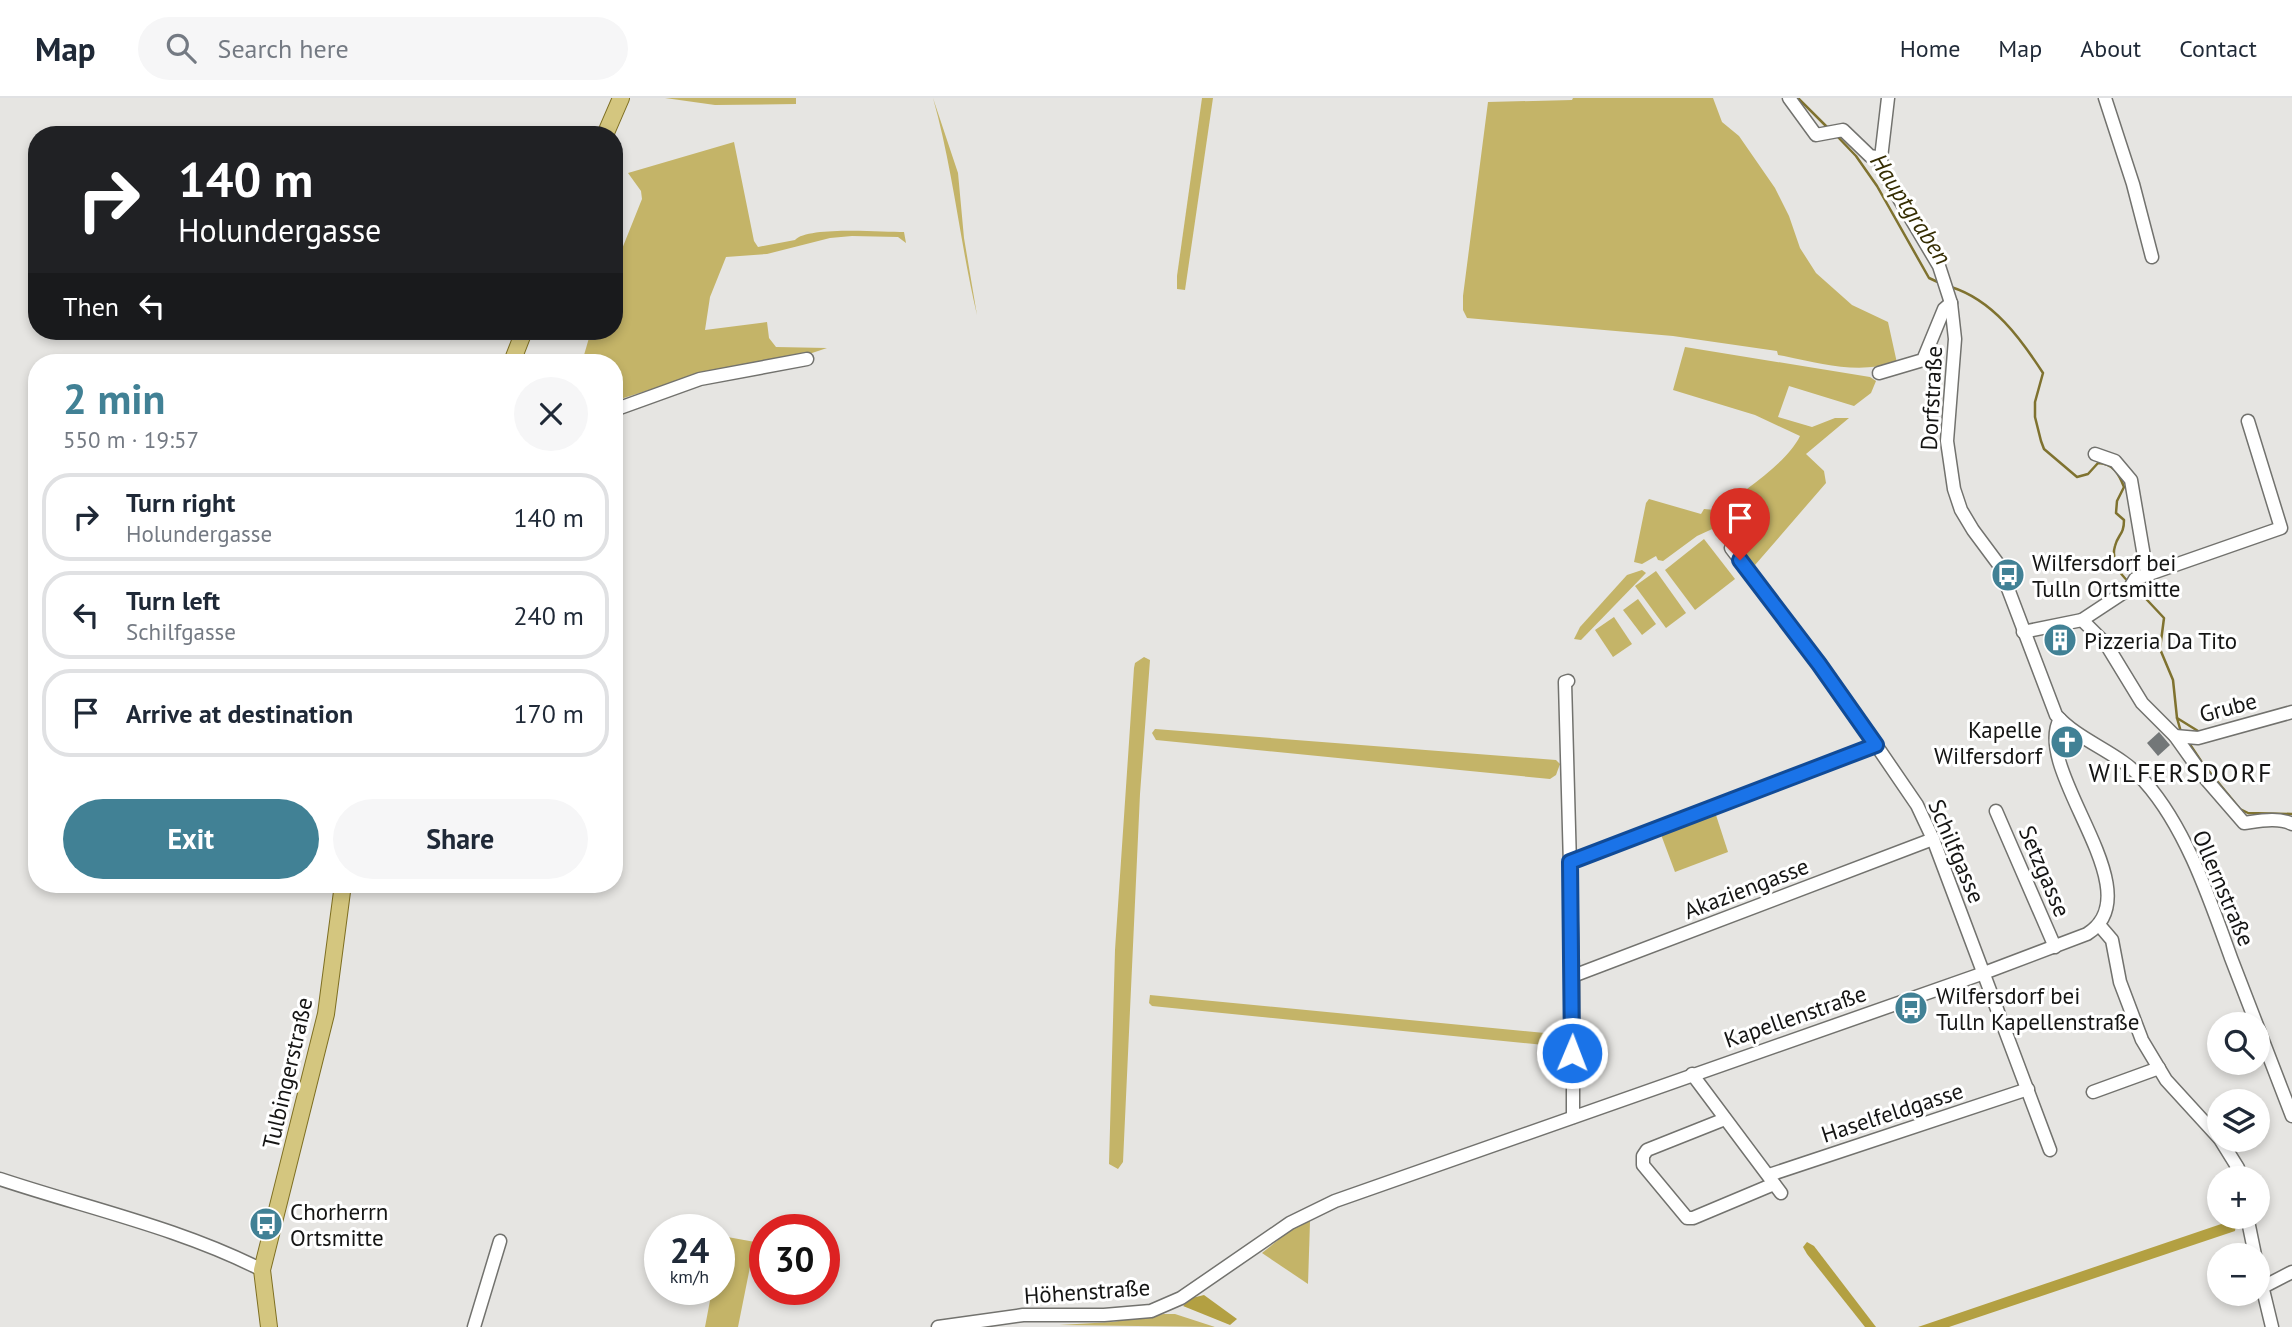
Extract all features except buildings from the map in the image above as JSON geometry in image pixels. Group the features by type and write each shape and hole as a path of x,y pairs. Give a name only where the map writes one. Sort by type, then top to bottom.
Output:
{"main road":[{"path":"608,126 621,98"},
{"name":"Tulbingerstraße","path":"262,1270 326,1014 342,893"},
{"path":"262,1270 270,1327"}],"street":[{"path":"1789,98 1816,135 1843,130 1870,156 1881,158 1888,98"},
{"path":"2105,98 2133,184 2152,257"},
{"name":"Dorfstraße","path":"1881,158 1886,180 1941,271 1950,297 1955,340 1947,441 1952,479 1961,510 1999,565 2052,707 2060,719"},
{"path":"1880,373 1923,360 1950,297"},
{"path":"623,407 700,379 807,359"},
{"path":"2023,632 2082,620 2137,581 2281,528 2248,421"},
{"path":"2095,453 2115,461 2131,480 2137,581"},
{"name":"Schilfgasse","path":"1731,548 1819,664 1917,805 1933,839 1984,973"},
{"name":"Grube","path":"2082,620 2106,644 2143,703 2178,736 2198,738 2292,712"},
{"path":"1568,681 1565,681 1573,976 1573,1116"},
{"path":"2060,719 2055,735 2062,772 2088,828 2106,882 2109,903 2100,926 2112,940 2120,982 2142,1040 2166,1080 2207,1126"},
{"name":"Ollernstraße","path":"2060,719 2127,763 2147,784 2168,813 2210,902 2292,1116"},
{"path":"2178,736 2205,778 2244,823 2262,820 2288,821 2292,824"},
{"path":"1570,862 1876,745"},
{"name":"Setzgasse","path":"1996,811 2055,947"},
{"name":"Akaziengasse","path":"1573,976 1933,839"},
{"name":"Kapellenstraße","path":"1335,1201 1984,973 2055,947 2100,926"},
{"path":"1984,973 2050,1150"},
{"path":"2093,1092 2159,1068"},
{"path":"1692,1074 1775,1184"},
{"name":"Haselfeldgasse","path":"1725,1119 1647,1150 1643,1156 1643,1165 1687,1218 1693,1218 1775,1184 2028,1089"},
{"path":"0,1179 162,1230 262,1270"},
{"name":"Höhenstraße","path":"942,1326 1023,1315 1104,1315 1151,1311 1181,1298 1290,1223 1335,1201"},
{"path":"474,1327 500,1241"},
{"path":"2270,1283 2292,1272"},
{"path":"2266,1306 2272,1327"}],"shaded area":[{"path":"665,98 796,98 796,104 715,105"},
{"path":"933,98 958,173 964,238 977,315 946,152"},
{"path":"1202,98 1213,98 1185,290 1177,289 1177,276"},
{"path":"1573,98 1713,98 1722,122 1739,136 1775,188 1789,216 1800,248 1816,273 1852,305 1888,322 1897,363 1840,367 1778,355 1777,351 1673,336 1467,318 1463,310 1463,296 1488,102"},
{"path":"734,142 754,241 758,247 829,231 904,232 906,243 898,237 852,236 830,238 767,254 726,257 710,297 705,330 767,322 769,338 776,347 827,348 809,354 694,376 623,398 623,354 584,354 588,340 623,340 623,246 642,199 641,191 628,173"},
{"path":"1685,347 1870,377 1876,381 1871,393 1854,406 1789,386 1778,417 1812,427 1835,418 1849,418 1806,454 1824,471 1826,483 1755,565 1721,525 1697,536 1663,561 1656,556 1642,564 1634,562 1649,499 1701,514 1704,509 1715,510 1774,467 1800,436 1755,415 1673,390"},
{"path":"1704,539 1735,579 1695,610 1665,570"},
{"path":"1642,570 1646,573 1581,640 1574,639 1580,627 1627,575"},
{"path":"1656,571 1686,613 1666,628 1635,586"},
{"path":"1638,599 1656,624 1642,635 1623,610"},
{"path":"1614,617 1632,644 1613,657 1595,630"},
{"path":"1144,657 1150,660 1140,794 1123,1162 1118,1169 1109,1164 1115,950 1134,668 1135,663"},
{"path":"1155,729 1556,760 1560,764 1556,775 1550,779 1156,740 1152,733"},
{"path":"1715,812 1728,852 1675,872 1660,832"},
{"path":"1150,995 1555,1034 1566,1036 1568,1041 1565,1047 1152,1006 1149,1003"},
{"path":"1309,1219 1308,1284 1262,1253 1299,1223"},
{"path":"2207,1229 2235,1229 1949,1327 1918,1327"},
{"path":"735,1238 749,1241 749,1272 738,1327 705,1327 709,1305 735,1305"},
{"path":"1807,1242 1814,1246 1876,1327 1865,1327 1807,1254 1803,1247"},
{"path":"1204,1295 1237,1319 1230,1325 1183,1306 1192,1298"},
{"path":"1175,1314 1215,1327 1059,1325 1112,1322"}],"waterway":[{"name":"Hauptgraben","path":"1798,98 1828,128"},
{"name":"Hauptgraben","path":"1836,135 1856,156 1877,186 1929,278 1942,284"},
{"name":"Hauptgraben","path":"1951,287 1966,293 1993,311 2015,334 2043,373 2035,402 2035,417 2044,449 2077,477 2088,474 2098,463 2112,467 2118,474 2124,487 2117,501 2116,513 2124,520 2114,556 2119,571 2129,582"},
{"name":"Hauptgraben","path":"2134,586 2164,618 2160,649 2173,680 2181,732"},
{"path":"2177,718 2198,731"},
{"name":"Hauptgraben","path":"2189,743 2240,809 2248,813 2292,814"}],"place":[{"name":"Wilfersdorf bei Tulln Ortsmitte","path":"2008,575"},
{"name":"Pizzeria Da Tito","path":"2060,640"},
{"name":"Kapelle Wilfersdorf","path":"2067,742"},
{"name":"Wilfersdorf bei Tulln Kapellenstraße","path":"1911,1008"},
{"name":"Chorherrn Ortsmitte","path":"266,1224"}],"district":[{"name":"WILFERSDORF","path":"2181,772"}],"route":[{"path":"1572,1053 1570,862 1876,745 1740,560"}]}
